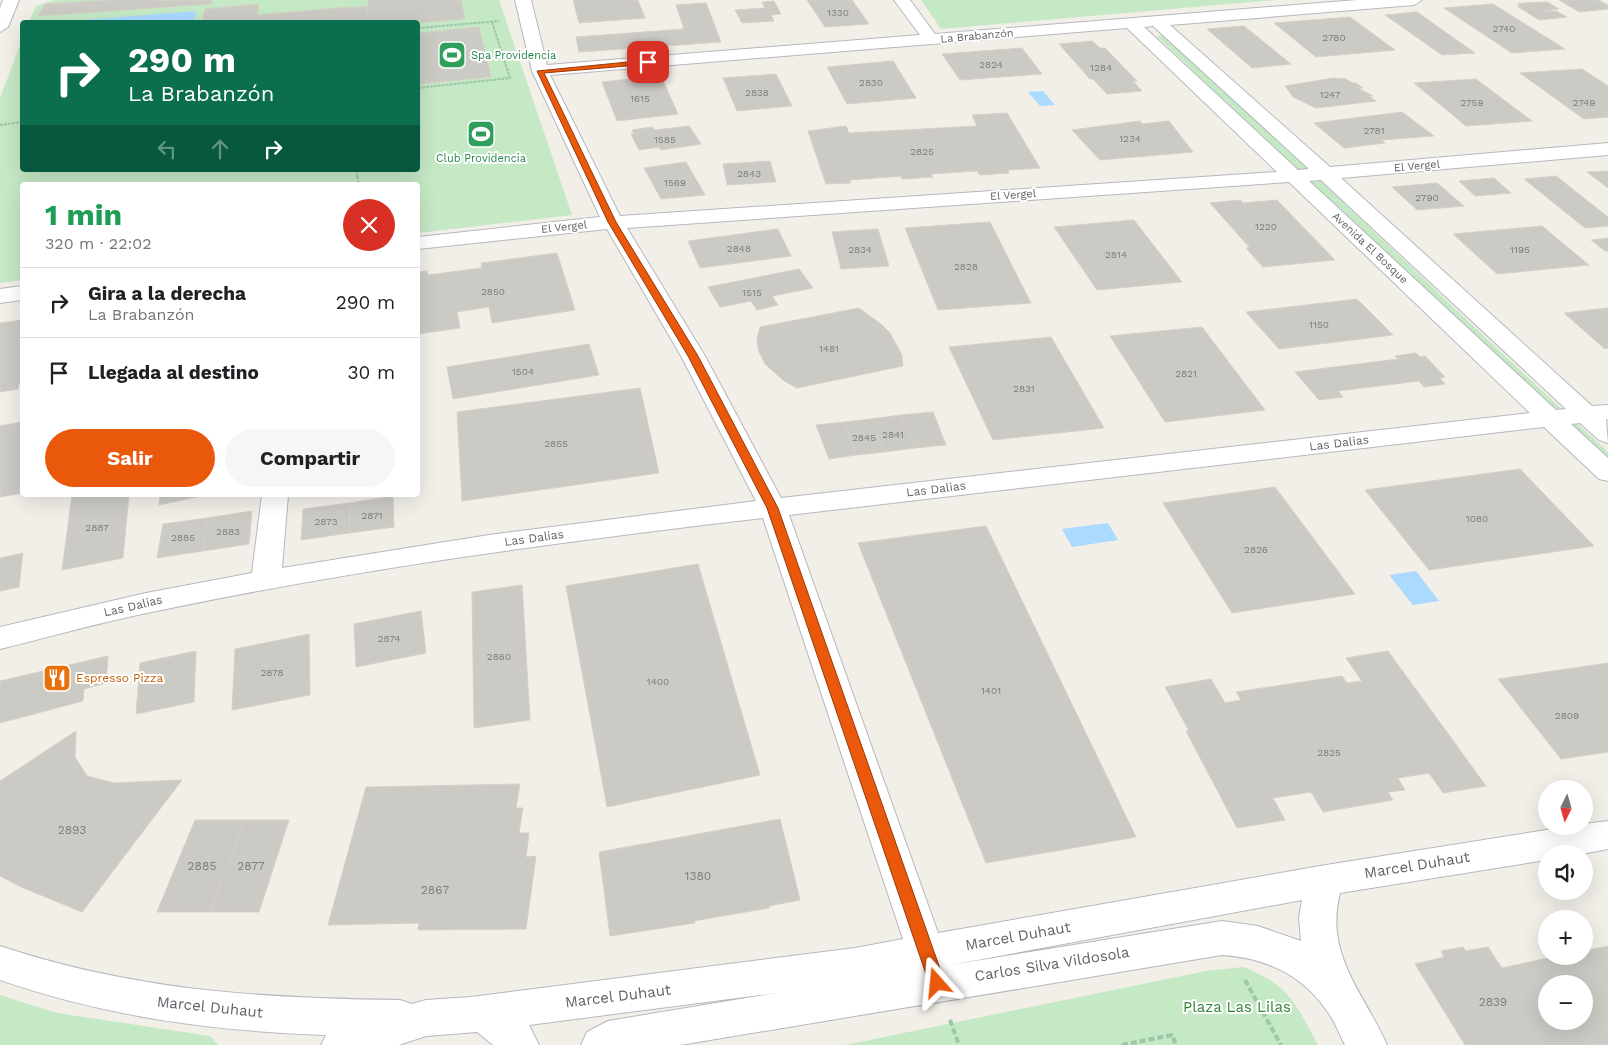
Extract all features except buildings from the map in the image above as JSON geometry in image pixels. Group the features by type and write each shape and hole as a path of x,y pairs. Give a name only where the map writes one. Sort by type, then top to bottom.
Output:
{"street":[{"path":"0,27 11,0"},
{"path":"523,0 540,71 612,222 693,356 772,508 931,967"},
{"path":"902,0 932,40"},
{"name":"La Brabanzón","path":"540,71 1157,21 1338,3 1414,0"},
{"name":"Avenida El Bosque","path":"1157,21 1326,174 1597,413 1608,435"},
{"name":"Avenida El Bosque","path":"1131,23 1608,473"},
{"name":"El Vergel","path":"420,243 612,222 1326,174 1608,149"},
{"path":"0,296 20,293"},
{"name":"Las Dalias","path":"0,638 146,603 266,580 463,548 772,508 1597,413"},
{"path":"266,580 275,497"},
{"name":"Marcel Duhaut","path":"0,963 81,987 192,1007 334,1018 426,1018 482,1013 855,965 931,967 1326,880 1608,835"},
{"path":"1326,880 1317,918 1318,940 1340,997 1367,1045"},
{"name":"Carlos Silva Vildosola","path":"601,1045 608,1040 931,967 1222,938 1248,939 1275,947 1300,959 1322,976 1340,997"},
{"path":"482,1013 514,1037 519,1045"},
{"name":"Marcel Duhaut","path":"341,1045 426,1018"}],"path":[{"path":"420,28 506,21"},
{"path":"420,88 510,78 492,22"},
{"path":"0,125 20,122"},
{"path":"1222,938 1281,1045"},
{"path":"1122,1045 1172,1035 1176,1045"}],"green space":[{"name":"Club Providencia","path":"54,0 499,0 572,215 420,233 420,182 20,182 20,280 0,283 0,98 20,45 20,172 420,172 420,20 30,20 36,6"},
{"path":"921,0 1275,0 941,29"},
{"path":"1165,35 1608,452 1608,468 1157,36"},
{"name":"Plaza Las Lilas","path":"1243,967 1272,981 1290,997 1318,1045 845,1045 1206,971"},
{"path":"0,995 57,1013 210,1036 218,1045 0,1045"}],"water":[{"path":"194,11 196,13 194,20 84,20"},
{"path":"1043,91 1055,105 1040,106 1028,92"},
{"path":"1108,523 1118,540 1072,547 1062,529"},
{"path":"1416,571 1439,601 1413,605 1389,575"}],"place":[{"name":"Spa Providencia","path":"452,55"},
{"name":"Club Providencia","path":"481,134"},
{"name":"Espresso Pizza","path":"57,678"}],"route":[{"path":"648,62 540,71 612,222 693,356 772,508 937,983"}]}
